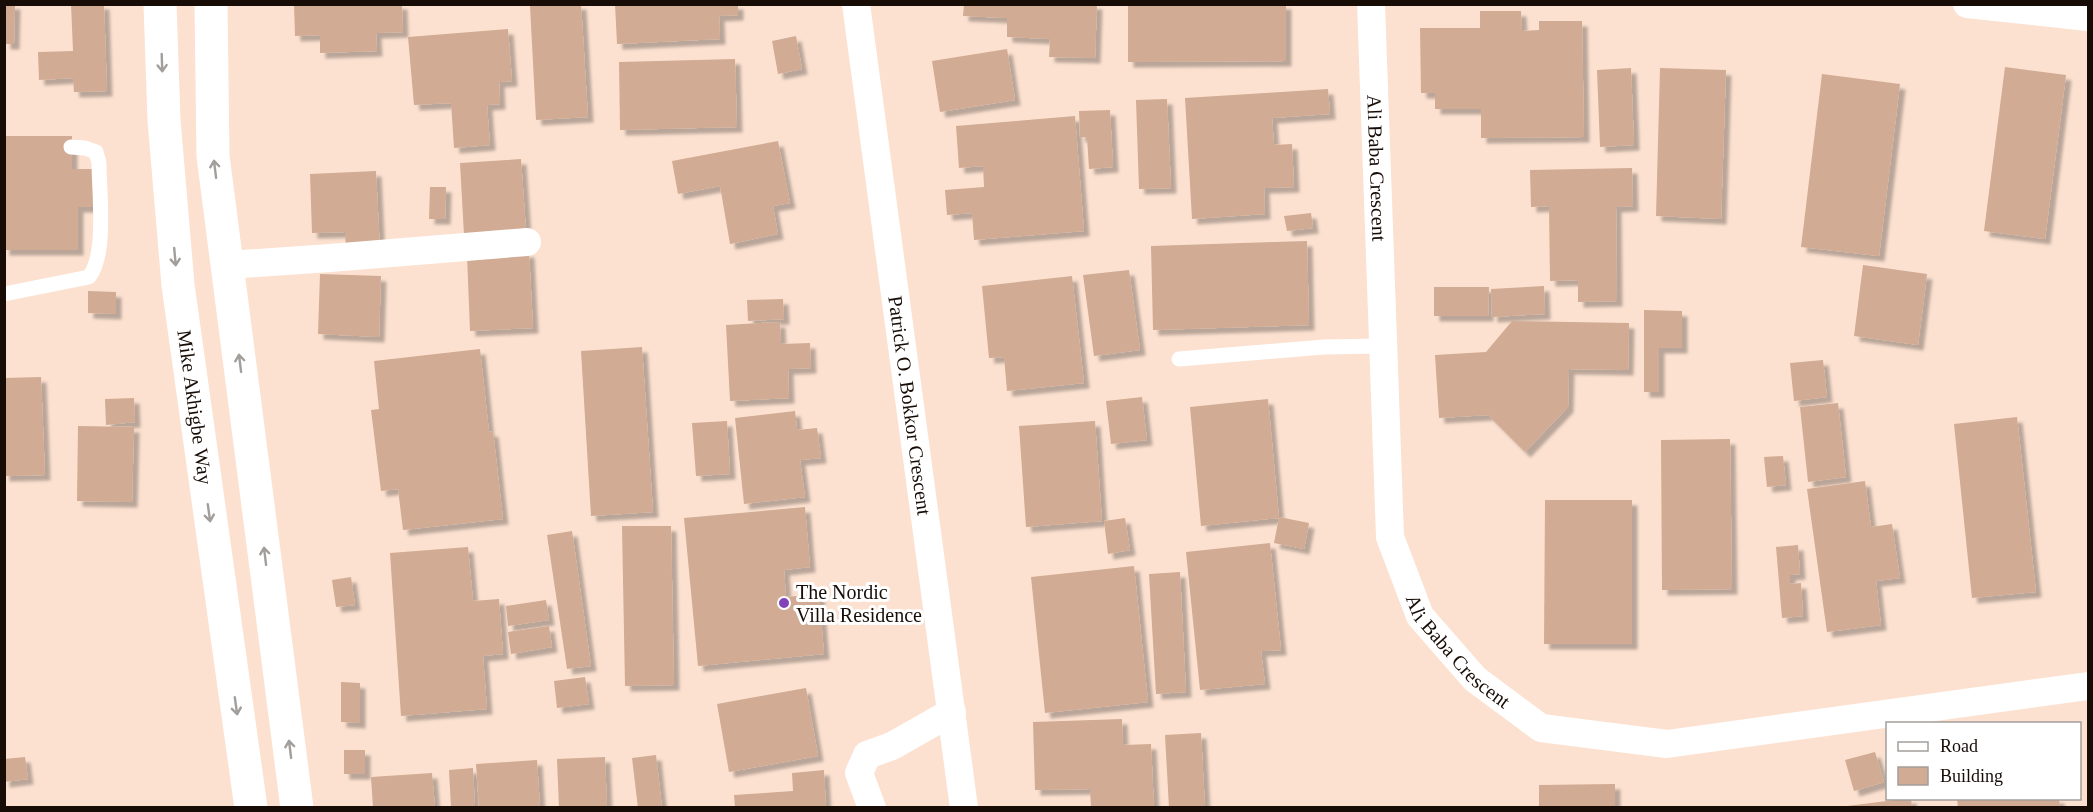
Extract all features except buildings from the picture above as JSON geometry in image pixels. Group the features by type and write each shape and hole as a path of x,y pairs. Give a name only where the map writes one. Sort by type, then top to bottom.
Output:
{"street":[{"name":"Mike Akhigbe Way","path":"160,4 164,120 178,285 251,807"},
{"path":"211,4 213,156 297,807"},
{"name":"Patrick O. Bokkor Crescent","path":"856,4 964,807"},
{"name":"Ali Baba Crescent","path":"1371,4 1390,537 1420,616 1475,679 1541,728 1667,744 2088,686"},
{"path":"1967,4 2088,17"},
{"path":"227,265 527,242"},
{"path":"872,807 859,773 867,755 892,746 952,712"}],"lane":[{"path":"4,294 89,277 95,270 100,251 99,163 96,152 71,147"},
{"path":"1179,358 1324,347 1383,346"}],"place":[{"name":"The Nordic Villa Residence","path":"784,603"}]}
